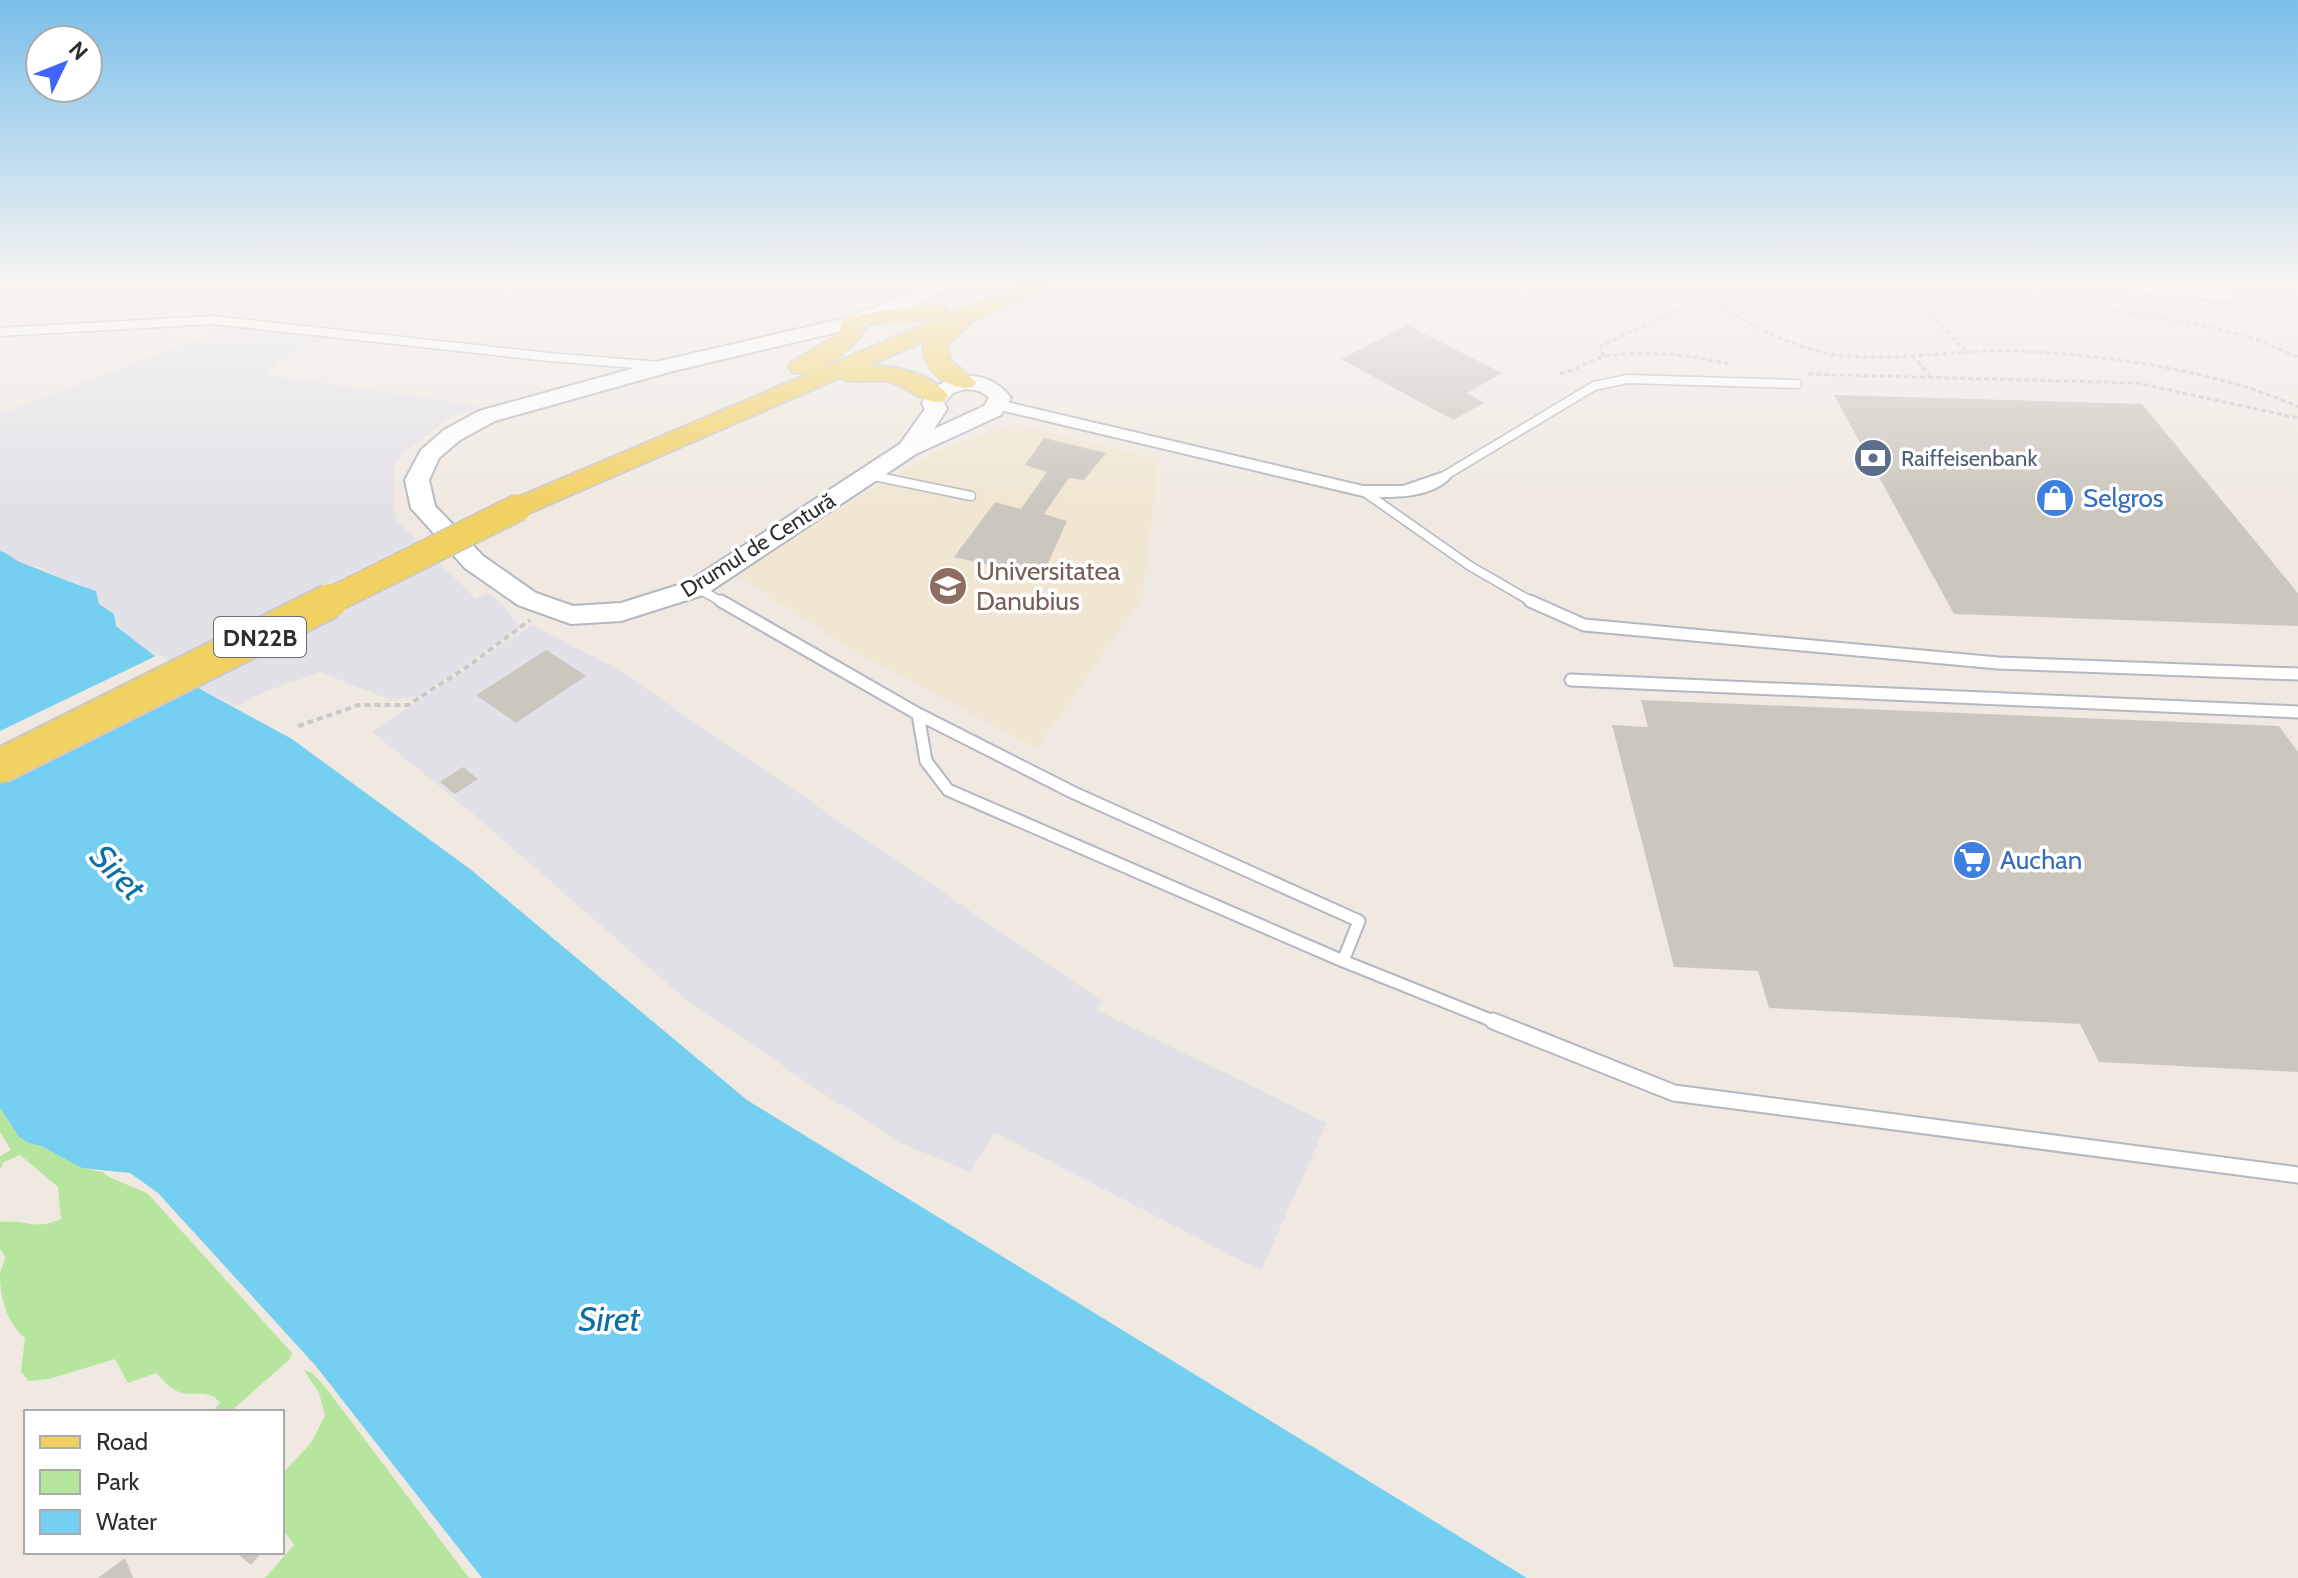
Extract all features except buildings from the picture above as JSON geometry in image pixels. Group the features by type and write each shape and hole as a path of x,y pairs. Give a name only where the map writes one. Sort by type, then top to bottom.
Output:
{"main road":[{"path":"804,376 823,360"},
{"name":"DN22B","path":"0,745 512,502 711,422 844,360"},
{"path":"936,360 964,382"},
{"path":"804,376 888,372 905,376 936,402"},
{"name":"DN22B","path":"0,766 512,502"}],"street":[{"name":"Drumul de Centură","path":"695,360 487,416 440,443 421,467 419,494 423,508 435,524 494,579 542,607 571,615 603,614 662,601 697,588 908,449 985,415 998,405"},
{"name":"Drumul de Centură","path":"908,449 936,402 952,385 964,382"},
{"path":"964,382 988,386 1000,398 998,405 1363,491 1398,493 1417,490 1441,478"},
{"path":"936,402 959,419 975,418"}],"lane":[{"path":"584,360 668,366"},
{"path":"1441,478 1491,451 1594,386 1627,379 1797,384"},
{"path":"867,475 971,496"},
{"path":"1363,491 1518,596 1549,613 1584,625 1998,663 2298,674"},
{"path":"697,588 1033,774 1284,883 1359,921 1343,961"},
{"path":"1571,680 2298,712"},
{"path":"918,713 926,761 948,790 1343,961 1674,1093 2298,1175"}],"path":[{"path":"1560,373 1576,373 1598,360"},
{"path":"1711,360 1738,366"},
{"path":"1916,360 1931,377"},
{"path":"2110,360 2155,366 2244,387 2298,407"},
{"path":"1808,374 2137,383 2298,418"},
{"path":"298,726 359,705 408,705 526,625 542,607"}],"shaded area":[{"path":"143,360 280,360 267,375 480,406 448,419 403,453 395,465 393,508 398,522 476,599 487,593 504,606 520,627 420,696 391,700 320,672 264,692 236,707 191,684 115,625 114,614 99,603 96,591 72,584 39,567 19,563 0,551 0,414"},
{"name":"Universitatea Danubius","path":"1013,424 1159,459 1142,599 1037,748 863,657 733,573 936,451"},
{"path":"532,625 617,669 1103,1002 1097,1010 1327,1123 1261,1271 994,1132 971,1172 903,1144 684,998 471,812 372,732"}],"green space":[{"path":"0,1108 19,1137 28,1143 41,1146 82,1168 103,1172 149,1195 292,1353 290,1359 232,1410 214,1410 220,1403 212,1396 179,1392 157,1373 128,1383 115,1359 49,1379 28,1381 21,1371 25,1338 9,1317 1,1292 0,1274 5,1256 0,1249 0,1222 44,1224 61,1219 58,1187 20,1155 4,1162 0,1170 0,1156 11,1150 0,1132"},
{"path":"304,1370 312,1373 326,1388 469,1578 265,1578 294,1545 284,1532 284,1472 311,1443 325,1415 319,1393"}],"water":[{"name":"Siret","path":"0,551 22,563 96,591 99,604 114,614 116,626 191,684 292,739 470,869 747,1100 1527,1578 482,1578 315,1365 158,1193 130,1173 82,1168 41,1146 28,1143 19,1137 0,1108"}],"pier":[{"path":"160,654 193,680 0,779 0,731"}],"place":[{"name":"Raiffeisenbank","path":"1873,458"},
{"name":"Selgros","path":"2055,498"},
{"name":"Universitatea Danubius","path":"948,586"},
{"name":"Auchan","path":"1972,860"}]}
